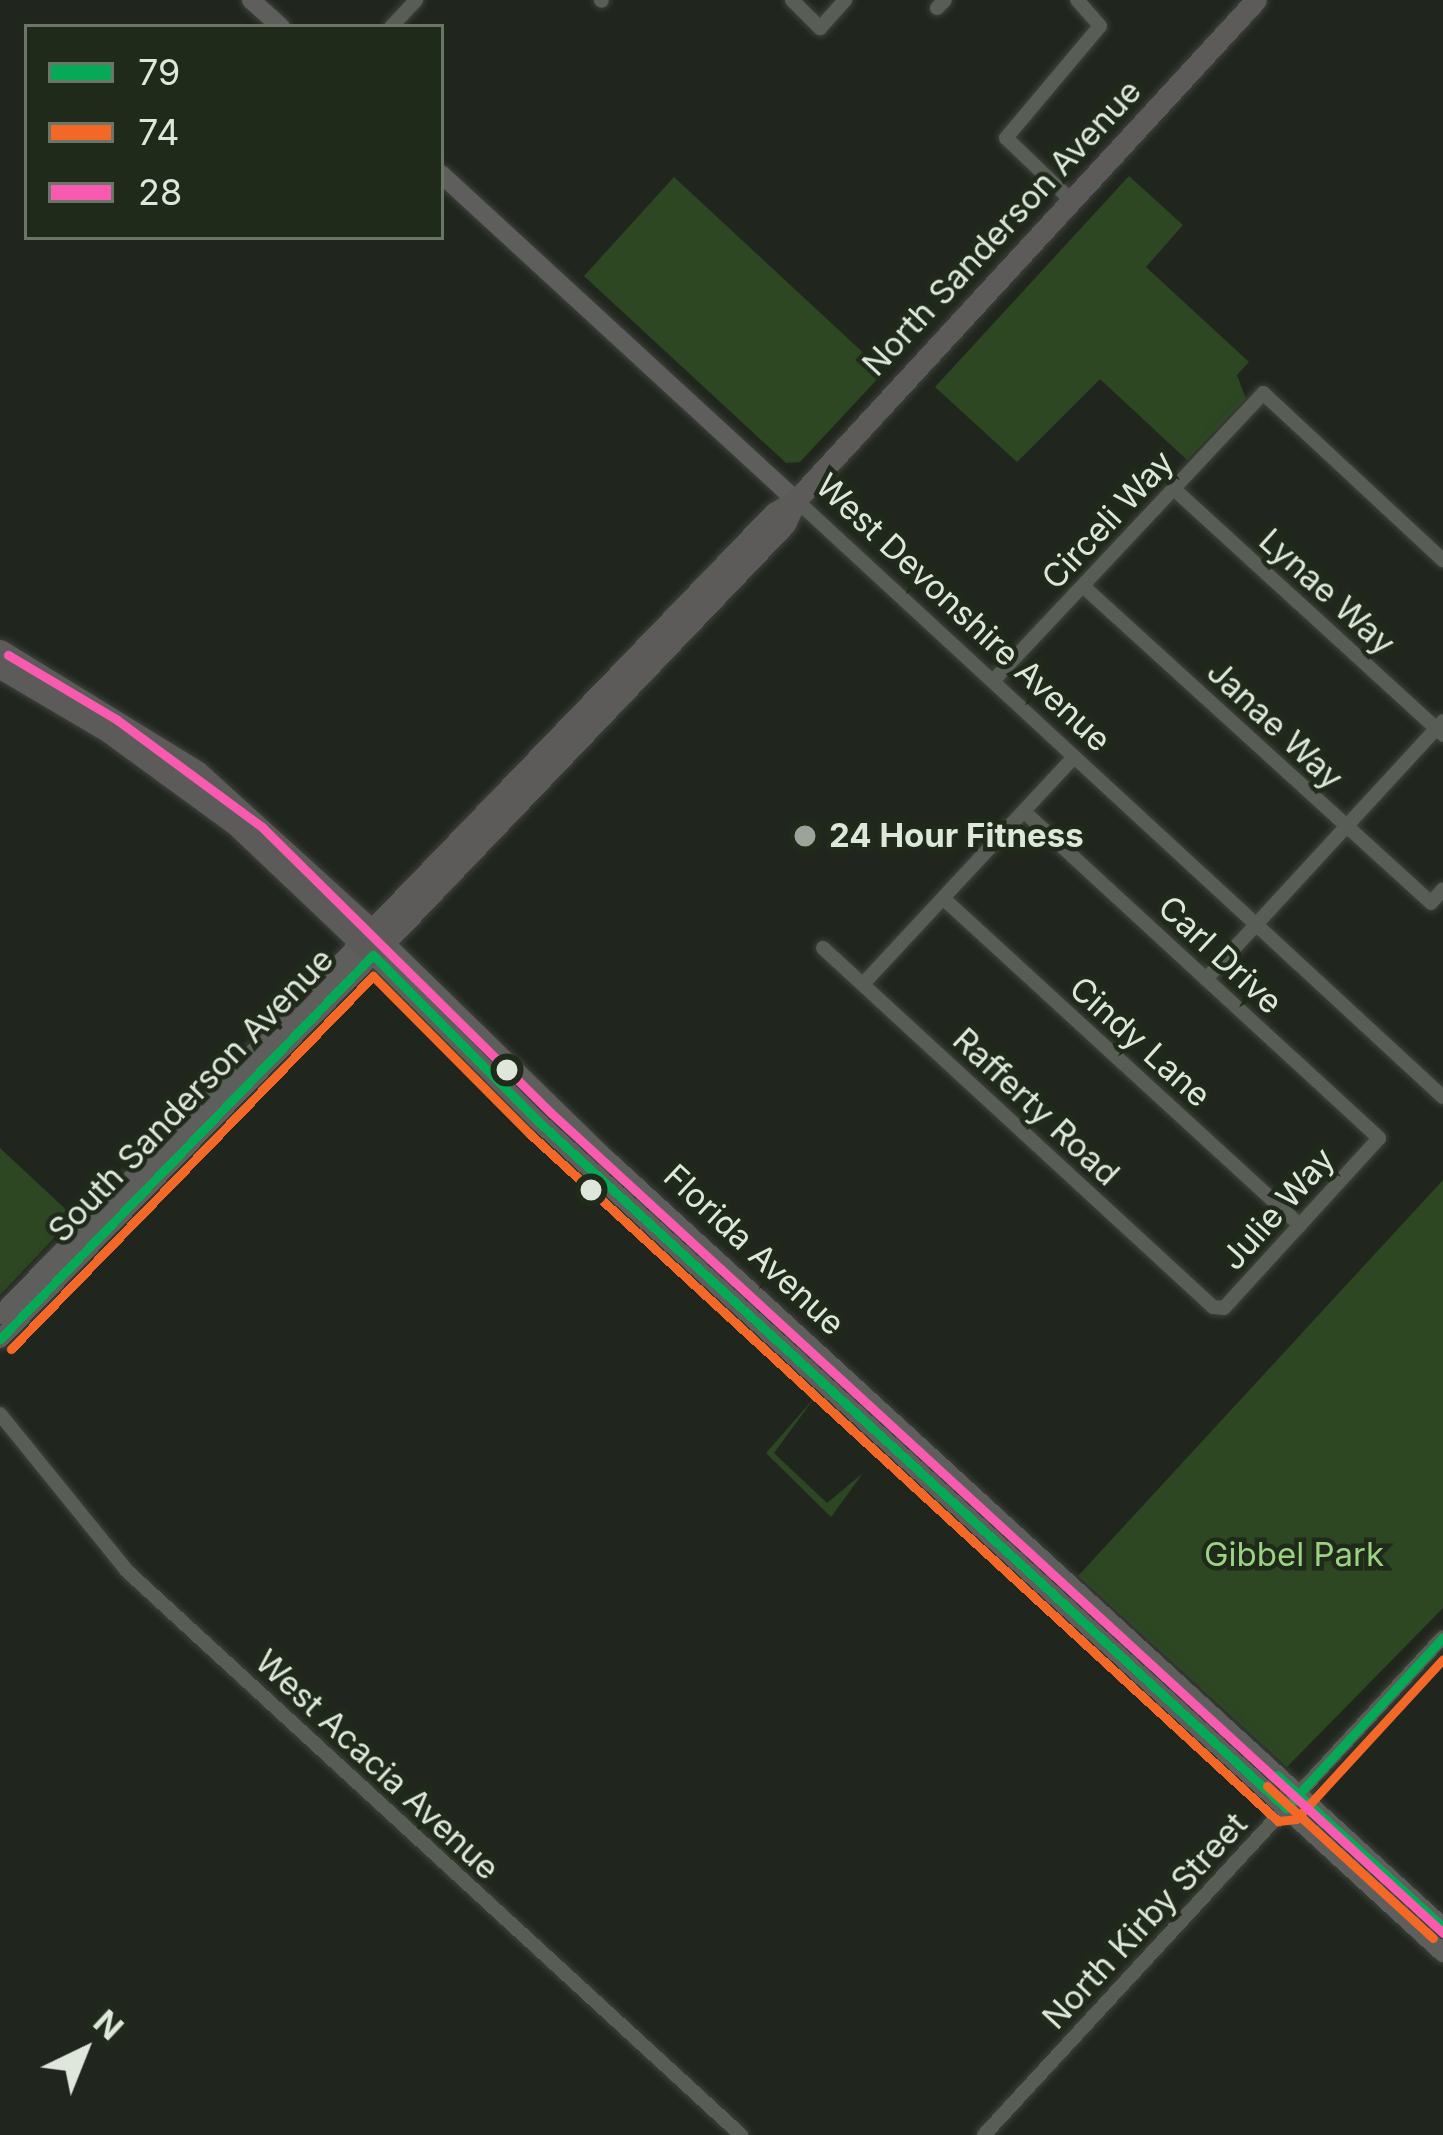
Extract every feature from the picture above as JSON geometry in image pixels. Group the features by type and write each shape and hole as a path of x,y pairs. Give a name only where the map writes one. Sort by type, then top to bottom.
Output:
{"highway":[{"name":"North Sanderson Avenue","path":"373,942 519,776 774,513 796,500 1256,0"},
{"name":"North Sanderson Avenue","path":"373,942 484,841 785,524 796,500"},
{"name":"Florida Avenue","path":"0,650 127,721 281,840 373,942"},
{"path":"0,667 119,728 127,721"},
{"name":"Florida Avenue","path":"0,667 169,774 373,942"},
{"path":"484,841 479,830 519,776 526,782 500,822"}],"main road":[{"path":"251,0 277,24"},
{"name":"West Devonshire Avenue","path":"444,177 796,500"},
{"name":"South Sanderson Avenue","path":"0,1315 257,1050 373,942"},
{"name":"South Sanderson Avenue","path":"0,1339 205,1127 373,942"},
{"name":"Florida Avenue","path":"373,942 540,1123 999,1544 1443,1927"},
{"name":"Florida Avenue","path":"373,942 1058,1574 1443,1953"},
{"path":"205,1127 205,1114 257,1050"},
{"path":"121,1214 185,1136 184,1125"},
{"path":"78,1258 92,1221"},
{"path":"912,1464 976,1511 985,1507"},
{"path":"999,1544 1058,1574"},
{"path":"1392,1906 1443,1941"}],"street":[{"path":"394,24 416,0"},
{"path":"791,0 820,28 844,0"},
{"path":"1072,201 1006,138 1100,26 1077,0"},
{"name":"Circeli Way","path":"992,681 1263,393 1443,560"},
{"name":"Lynae Way","path":"1174,489 1441,728"},
{"name":"West Devonshire Avenue","path":"796,500 1443,1096"},
{"name":"Janae Way","path":"1084,587 1430,903 1443,889"},
{"path":"1205,979 1441,728"},
{"path":"863,984 1074,757"},
{"name":"Carl Drive","path":"1025,812 1379,1138"},
{"name":"Cindy Lane","path":"944,899 1300,1225"},
{"name":"Rafferty Road","path":"823,947 1213,1307"},
{"name":"Julie Way","path":"1213,1307 1224,1308 1379,1138"},
{"name":"West Acacia Avenue","path":"0,1414 128,1571 741,2135"},
{"name":"North Kirby Street","path":"984,2135 1443,1636"}],"green space":[{"path":"1129,176 1183,225 1146,267 1249,362 1237,375 1246,399 1187,460 1100,379 1017,462 935,387"},
{"path":"674,177 884,372 800,462 786,463 584,276"},
{"path":"0,1148 74,1217 0,1295"},
{"name":"Gibbel Park","path":"1443,1180 1443,1608 1287,1767 1078,1576"},
{"path":"815,1397 774,1453 827,1503 863,1473 831,1517 766,1453"}],"transit line":[{"name":"28","path":"8,655 116,719 262,827 550,1112 1443,1933"},
{"name":"79","path":"0,1339 373,955 540,1123 1286,1808 1443,1637"},
{"name":"74","path":"11,1349 373,976 530,1134 1278,1821 1296,1819 1443,1659"},
{"name":"79","path":"1277,1775 1443,1927"},
{"name":"74","path":"1267,1786 1433,1938"}],"place":[{"name":"24 Hour Fitness","path":"805,836"}]}
